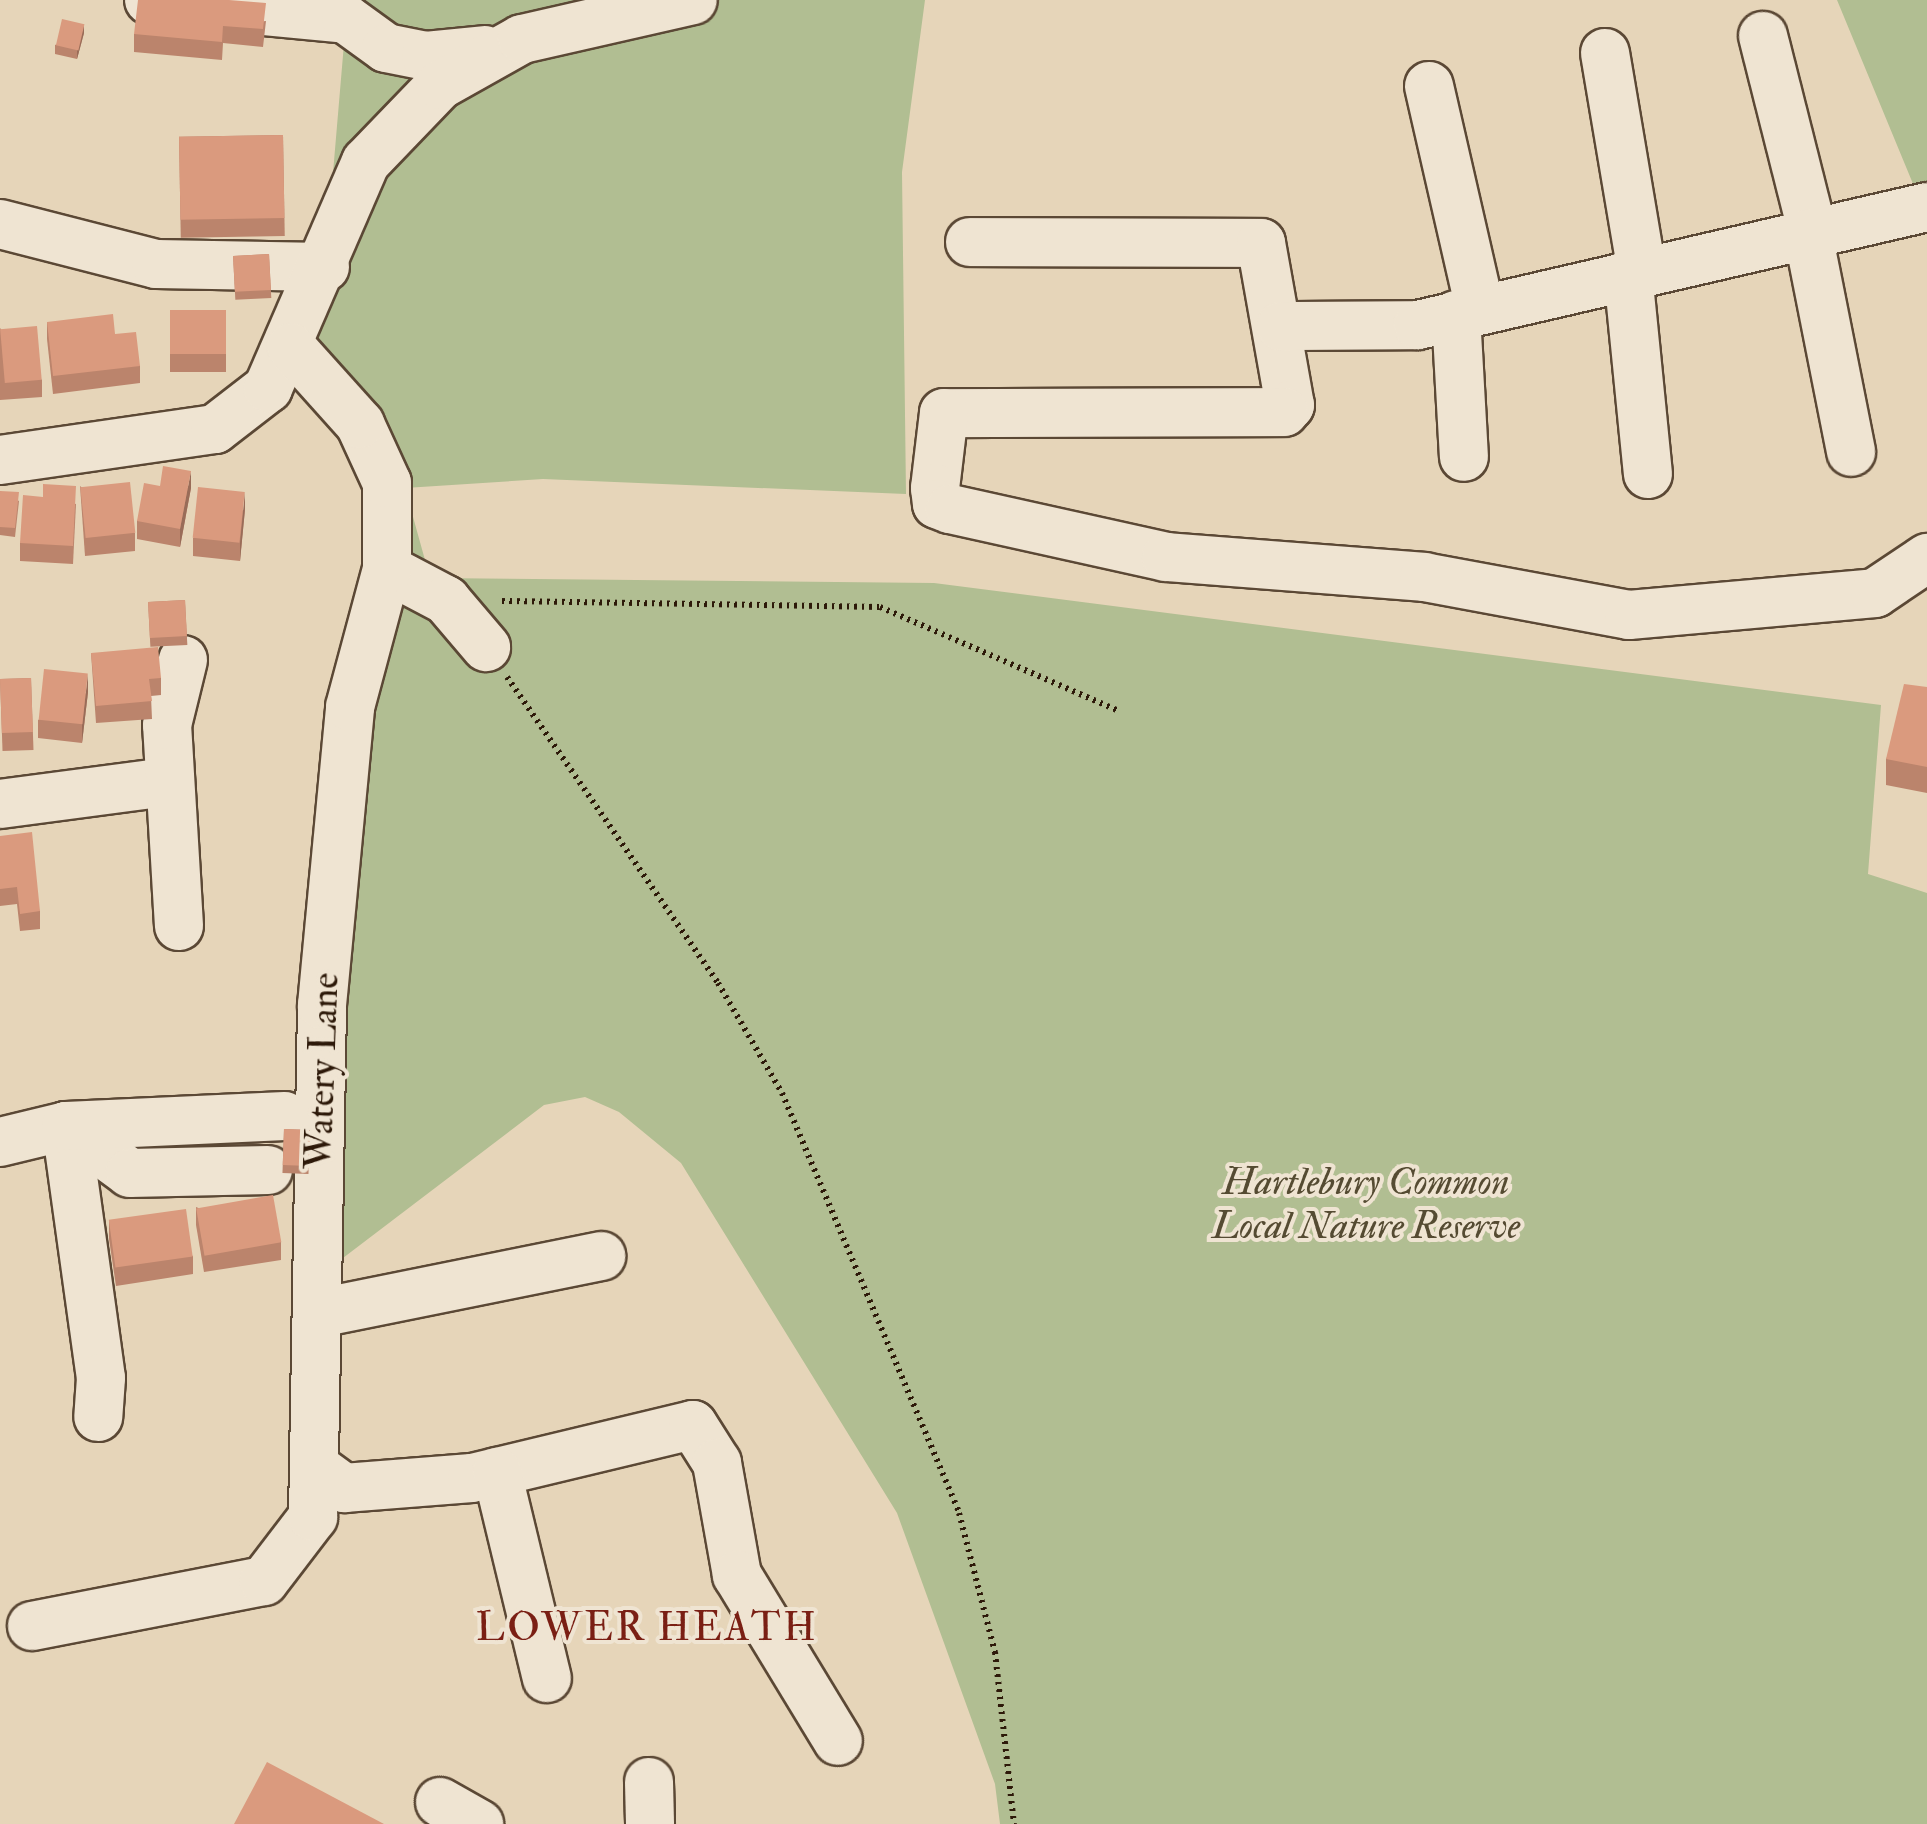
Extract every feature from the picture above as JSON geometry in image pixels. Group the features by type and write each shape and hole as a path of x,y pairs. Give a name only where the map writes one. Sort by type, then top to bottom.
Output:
{"street":[{"path":"149,0 346,19 386,48 426,56 522,39 693,0"},
{"path":"1763,36 1810,233 1852,452"},
{"path":"0,460 215,429 268,388 291,346 366,162 392,128 440,85 522,39"},
{"path":"1605,53 1635,272 1648,474"},
{"path":"1430,86 1468,312 1464,458"},
{"path":"1281,326 1418,325 1927,207"},
{"path":"0,224 156,264 325,267"},
{"path":"970,242 1248,238 1270,249 1290,386 1284,412 944,413 936,504 1166,557 1424,577 1628,614 1875,593 1927,558"},
{"name":"Watery Lane","path":"32,1626 264,1580 313,1516 318,1470 322,1005 350,707 387,569 387,483 360,424 291,346"},
{"path":"387,569 446,600 486,648"},
{"path":"180,926 166,782 183,660"},
{"path":"0,804 166,782"},
{"path":"0,1142 66,1126 284,1116"},
{"path":"66,1126 130,1172 268,1170"},
{"path":"66,1126 102,1378 98,1417"},
{"path":"319,1314 601,1256"},
{"path":"318,1470 344,1488 497,1472 693,1426 717,1463 738,1575 838,1741"},
{"path":"497,1472 547,1678"}],"path":[{"path":"446,600 880,608 1117,710"},
{"path":"486,648 718,983 782,1093 959,1513 995,1652 1014,1824"}],"green space":[{"name":"Hartlebury Common Local Nature Reserve","path":"149,0 925,0 902,172 906,494 543,479 405,488 430,578 934,583 1881,705 1868,874 1927,893 1927,1824 1000,1824 995,1784 897,1513 681,1163 619,1112 585,1097 544,1105 318,1277 387,483 291,347 325,267 346,20"},
{"path":"1837,0 1927,0 1927,225 1923,208"}],"building":[{"path":"138,0 266,3 263,29 223,26 222,42 134,34"},
{"path":"62,19 84,24 78,50 56,45"},
{"path":"283,135 284,218 180,220 179,137"},
{"path":"269,254 271,290 235,292 233,256"},
{"path":"170,310 226,310 226,354 170,354"},
{"path":"113,314 115,334 136,332 140,366 53,376 47,322"},
{"path":"37,326 42,380 5,383 0,329"},
{"path":"163,466 191,471 180,529 137,521 144,483 160,486"},
{"path":"130,482 135,533 86,538 80,487"},
{"path":"43,484 76,486 73,546 20,543 23,495 43,497"},
{"path":"198,487 245,492 239,543 193,538"},
{"path":"0,491 19,492 15,528 0,527"},
{"path":"185,600 187,636 150,638 148,602"},
{"path":"158,647 161,678 149,679 152,701 96,706 91,653"},
{"path":"44,669 88,674 82,724 39,720"},
{"path":"31,678 33,732 2,733 0,679"},
{"path":"1904,684 1927,687 1927,767 1886,759"},
{"path":"32,832 40,911 20,914 17,887 0,889 0,836"},
{"path":"284,1129 310,1130 309,1166 283,1165"},
{"path":"273,1195 281,1242 205,1256 196,1209"},
{"path":"186,1209 193,1257 115,1267 109,1220"},
{"path":"267,1762 384,1824 234,1824"}],"district":[{"name":"LOWER HEATH","path":"647,1628"}]}
